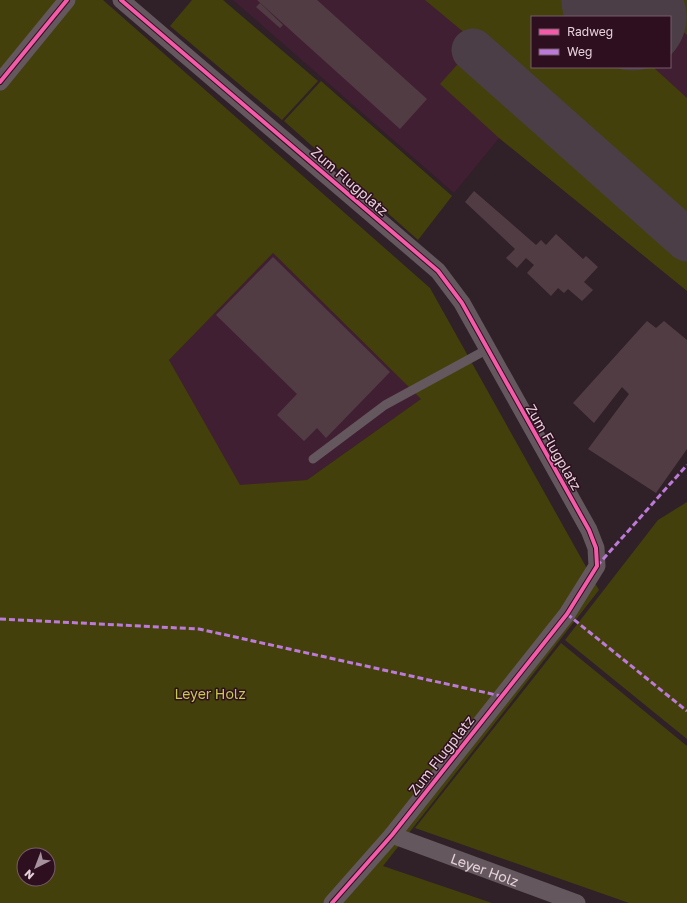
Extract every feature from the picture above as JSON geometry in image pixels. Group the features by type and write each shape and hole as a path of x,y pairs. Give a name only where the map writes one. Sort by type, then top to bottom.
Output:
{"street":[{"path":"0,82 67,0"},
{"name":"Zum Flugplatz","path":"121,0 438,271 462,303 486,350 589,530 596,548 597,566 567,614 392,835 332,903"},
{"name":"Leyer Holz","path":"392,835 576,903"}],"lane":[{"path":"313,459 385,405 486,350"}],"shaded area":[{"path":"233,0 687,0 687,291 499,138 454,193"},
{"path":"273,253 421,399 307,480 240,486 169,360"}],"green space":[{"name":"Leyer Holz","path":"0,0 103,0 430,288 599,590 383,866 492,903 0,903","holes":["273,253 421,399 307,480 240,485 169,360"]},
{"path":"192,0 223,0 318,81 282,120 170,26"},
{"path":"425,0 580,0 597,16 531,16 531,68 654,68 687,98 687,229 478,44"},
{"path":"649,0 687,0 687,35 671,21 671,16 666,16"},
{"path":"464,57 467,57 687,254 687,291 499,138 440,84"},
{"path":"321,81 452,196 418,240 284,121"},
{"path":"687,502 687,739 565,640 658,520"},
{"path":"561,643 687,746 687,903 629,903 415,828"}],"building":[{"path":"257,0 317,0 427,99 400,129"},
{"path":"260,3 283,25 280,28 256,7"},
{"path":"474,191 536,245 541,240 546,245 556,234 583,259 586,256 598,267 584,282 593,290 582,301 568,289 564,293 558,288 551,296 527,273 534,265 526,258 517,268 506,258 515,249 465,202"},
{"path":"273,257 390,372 326,438 317,428 304,441 277,415 297,394 216,315"},
{"path":"647,321 656,328 664,321 687,340 687,449 656,493 588,449 629,394 622,387 594,423 573,403"}],"taxiway":[{"path":"473,50 687,240"}],"runway":[{"path":"615,0 632,16"}],"marked path":[{"path":"597,566 687,465"},
{"path":"567,614 687,711"},
{"path":"0,619 199,629 501,696"}],"cycle path":[{"path":"0,82 67,0"},
{"path":"121,0 438,271 462,303 589,530 596,548 597,566 567,614 392,835 332,903"}]}
